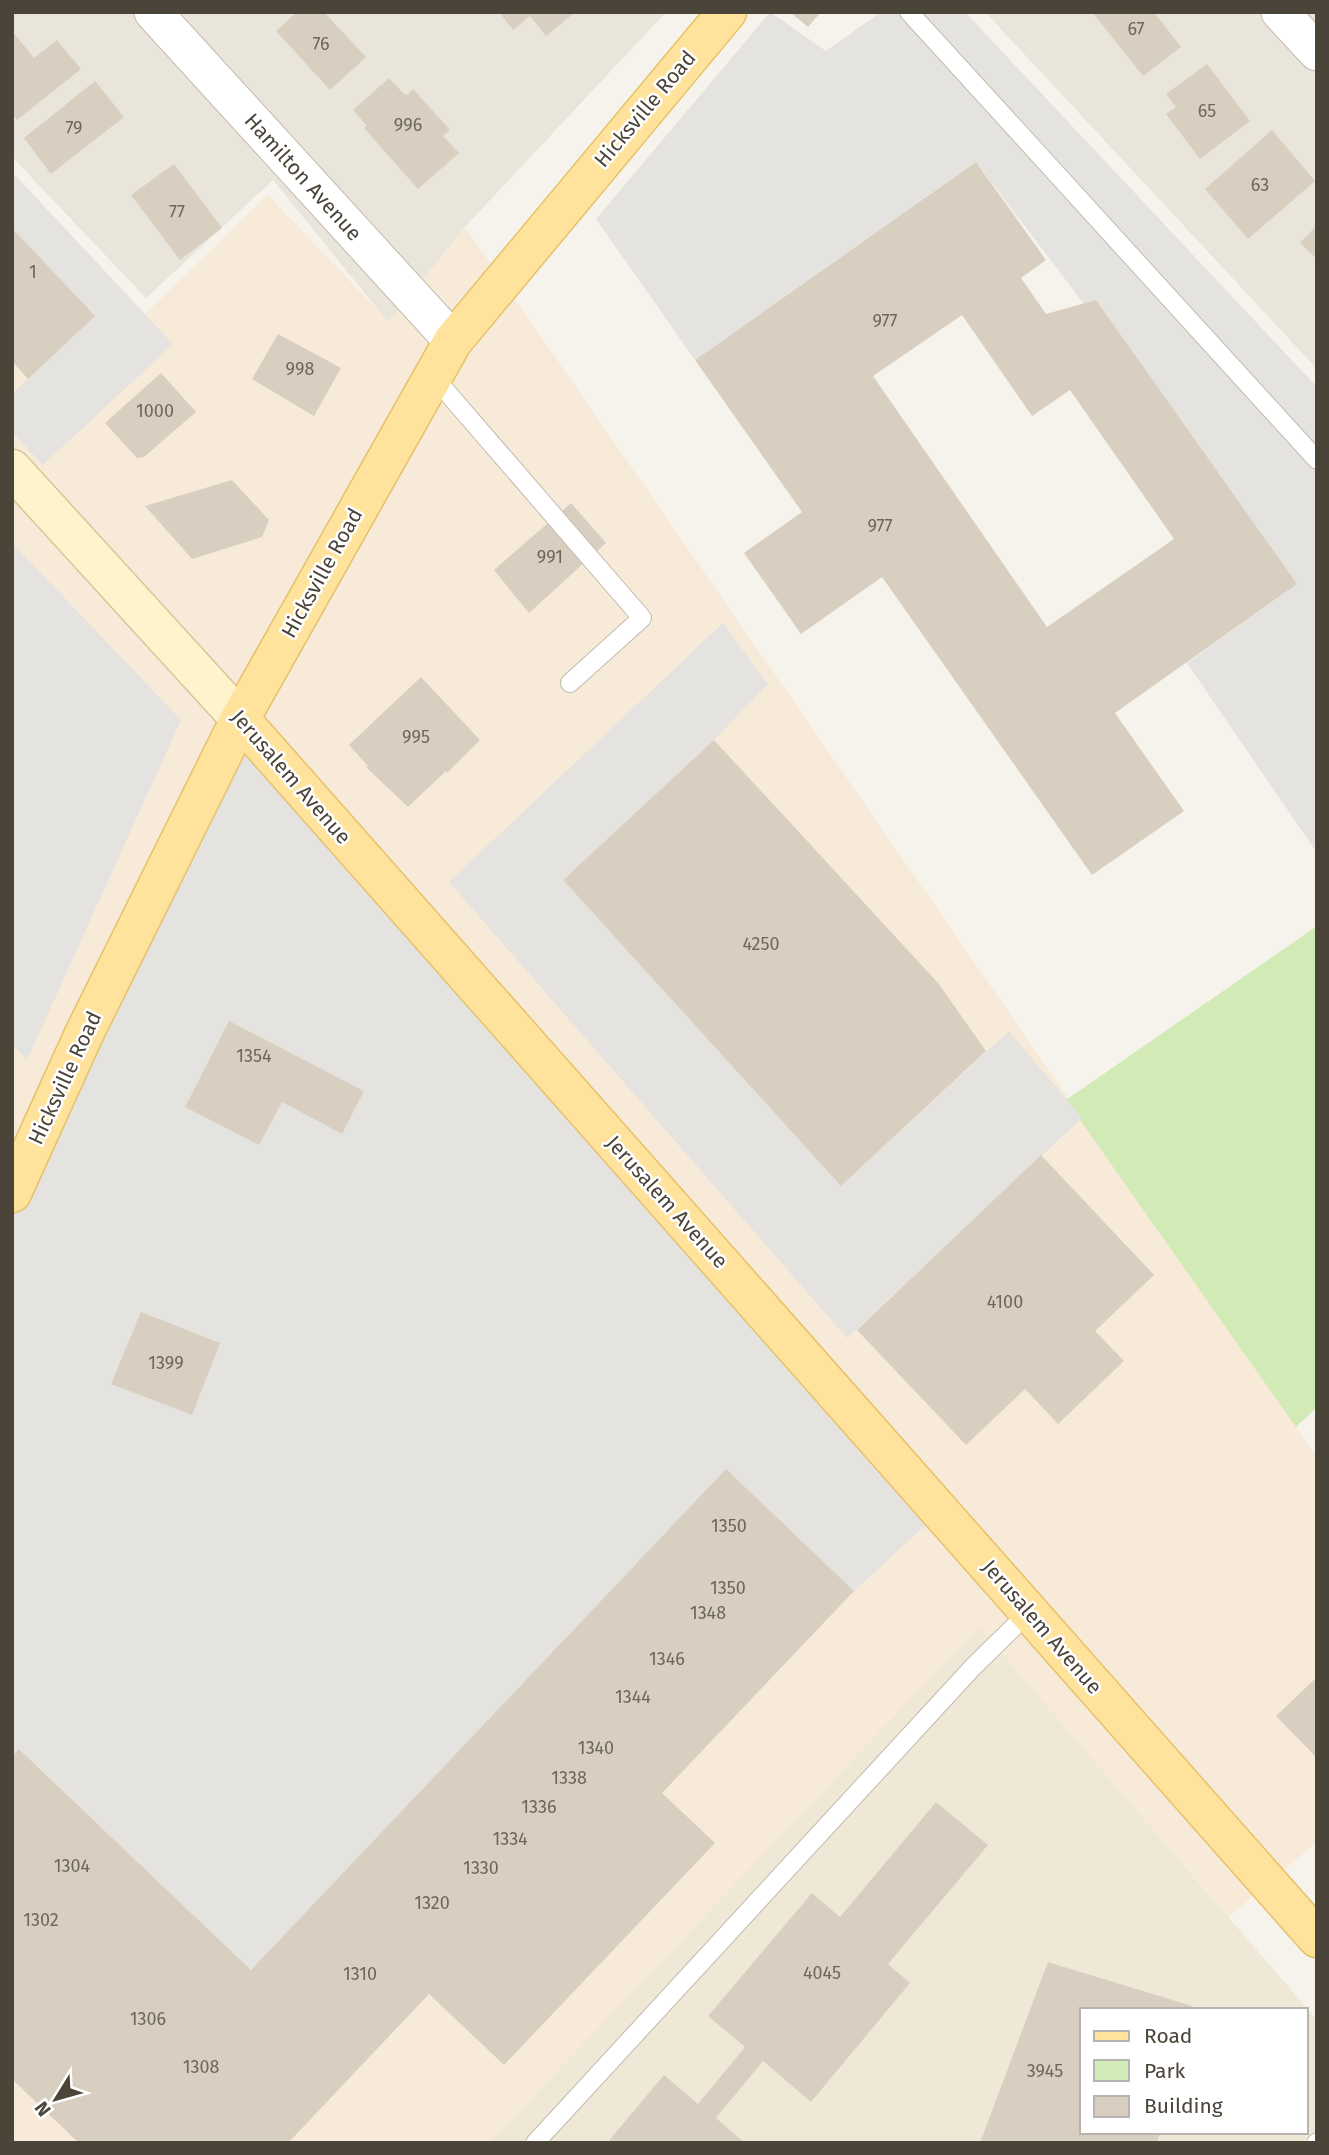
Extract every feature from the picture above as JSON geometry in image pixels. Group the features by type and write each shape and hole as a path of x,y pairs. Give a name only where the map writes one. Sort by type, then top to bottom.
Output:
{"main road":[{"name":"Hicksville Road","path":"12,1193 84,1034 240,719 453,341 716,16"},
{"name":"Jerusalem Avenue","path":"12,469 240,719 1317,1938"}],"street":[{"name":"Hamilton Avenue","path":"153,12 453,341"},
{"path":"1280,12 1317,52"}],"lane":[{"path":"909,12 1317,460"},
{"path":"433,376 642,618 570,683"},
{"path":"535,2143 973,1667 1029,1612"}],"shaded area":[{"path":"12,12 666,12 465,227 389,323 273,180 146,298 12,157"},
{"path":"770,12 826,51 881,12 965,12 1317,387 1317,853 1187,663 1297,584 976,162 695,360 596,219"},
{"path":"985,12 1317,12 1317,369"},
{"path":"12,172 145,314 268,195 389,322 465,227 1317,1457 1317,1842 1229,1917 979,1628 489,2143 12,2143"},
{"path":"12,172 173,344 43,465 12,432 12,394 95,316 12,228"},
{"path":"12,543 181,720 27,1060 12,1044"},
{"path":"723,623 768,684 714,740 563,880 841,1186 1009,1031 1082,1118 847,1338 449,882"},
{"path":"240,719 941,1511 854,1591 726,1470 251,1970 20,1749 12,1756 12,1203"},
{"path":"979,1627 1307,2008 1080,2008 1080,2134 1308,2134 1308,2010 1317,2020 1317,2143 489,2143"}],"green space":[{"path":"1317,926 1317,1407 1296,1427 1066,1100"}],"building":[{"path":"297,12 324,12 366,57 330,90 276,31"},
{"path":"499,12 575,12 546,36 530,16 513,30"},
{"path":"790,12 821,12 808,27"},
{"path":"1092,12 1154,12 1181,47 1143,76"},
{"path":"12,31 34,58 57,40 81,69 17,120 12,114"},
{"path":"1207,64 1250,121 1200,159 1166,114 1176,107 1166,94"},
{"path":"389,78 407,95 413,89 450,130 443,136 459,153 418,189 364,128 367,126 353,110"},
{"path":"95,81 124,117 51,174 24,138"},
{"path":"1272,130 1315,181 1248,239 1205,189"},
{"path":"976,162 1046,260 1021,278 1046,314 1096,300 1297,584 1115,713 1184,811 1092,875 882,577 801,634 744,553 802,512 695,360","holes":["962,315 1032,416 1070,390 1174,539 1047,627 873,376"]},
{"path":"174,164 222,228 180,260 131,195"},
{"path":"1317,225 1317,259 1300,243"},
{"path":"12,228 95,316 28,379 12,361"},
{"path":"278,334 341,368 314,416 252,379"},
{"path":"161,373 196,412 144,457 137,458 105,423"},
{"path":"232,480 269,520 262,537 192,559 145,506"},
{"path":"571,503 606,543 529,613 494,570"},
{"path":"421,677 480,740 408,807 366,767 368,766 349,745"},
{"path":"714,740 938,983 986,1051 841,1186 563,880"},
{"path":"229,1021 364,1091 342,1134 282,1102 259,1145 185,1107"},
{"path":"1041,1155 1154,1275 1095,1331 1124,1361 1058,1424 1025,1389 966,1445 857,1330"},
{"path":"141,1312 220,1343 192,1415 111,1384"},
{"path":"726,1469 854,1591 662,1793 715,1843 504,2065 429,1994 288,2143 79,2143 12,2079 12,1756 19,1749 251,1970"},
{"path":"1317,1677 1317,1758 1276,1716"},
{"path":"936,1802 988,1845 888,1964 910,1983 811,2102 763,2061 716,2118 745,2143 607,2143 664,2075 698,2104 745,2047 708,2016 812,1893 840,1917"},
{"path":"1048,1962 1192,2006 1080,2008 1080,2134 1159,2134 1157,2143 980,2143"}]}
